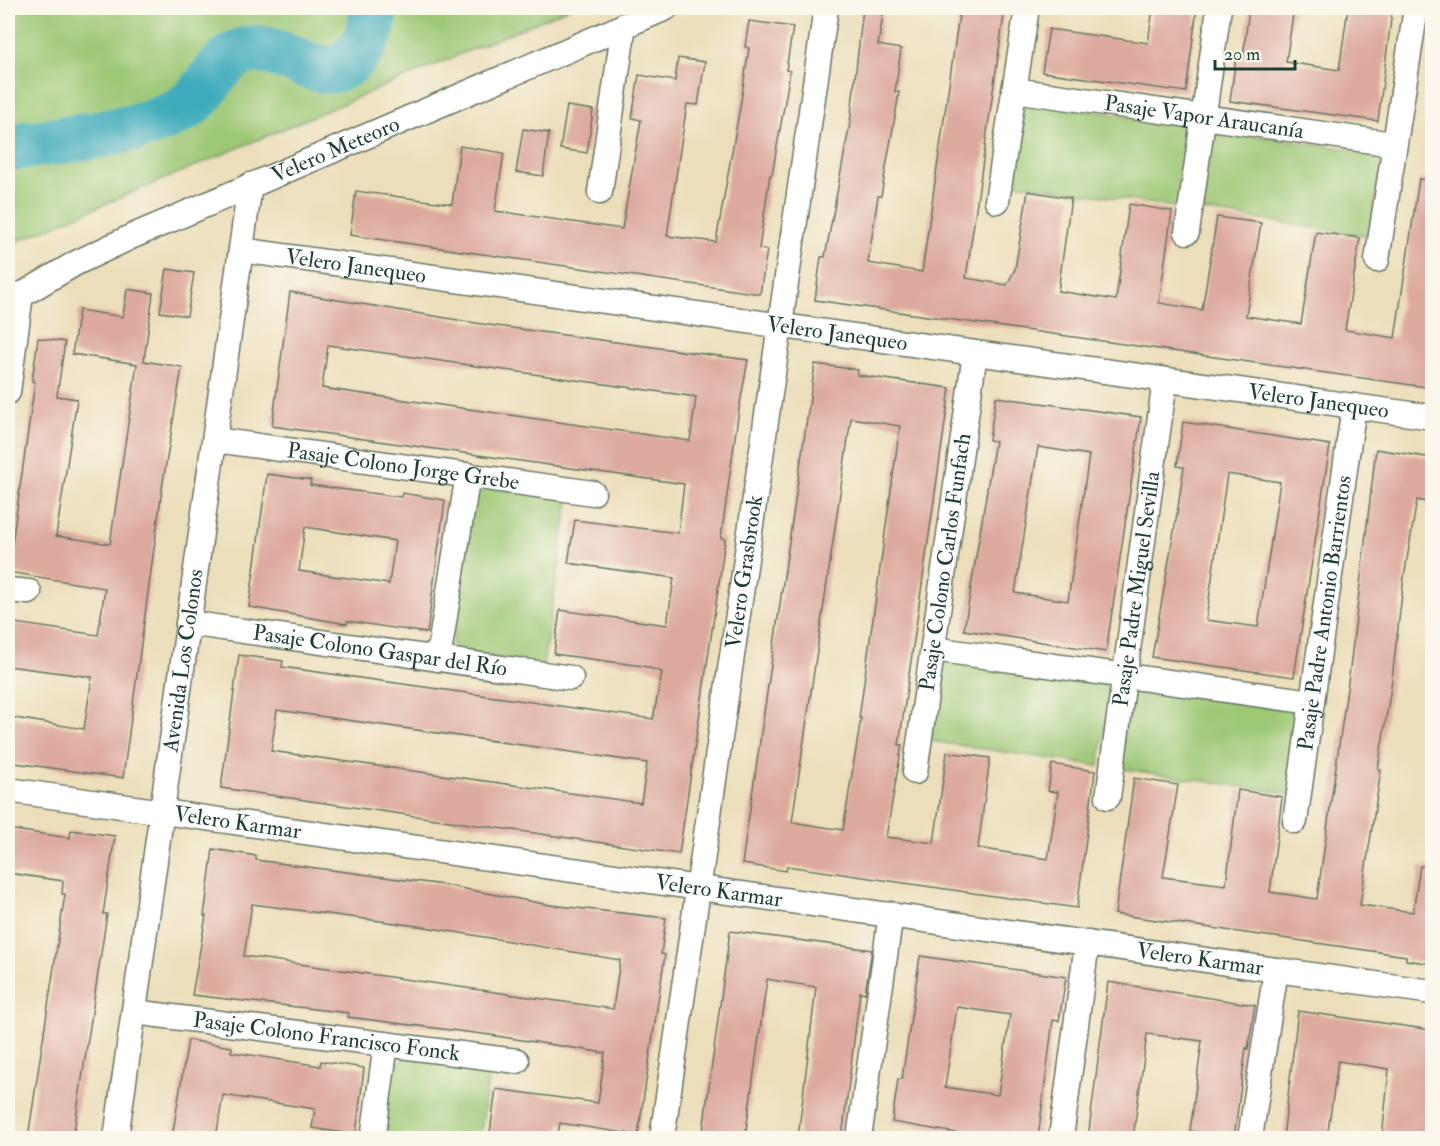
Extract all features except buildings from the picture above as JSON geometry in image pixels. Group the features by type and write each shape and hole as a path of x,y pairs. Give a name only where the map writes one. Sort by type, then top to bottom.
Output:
{"street":[{"name":"Velero Meteoro","path":"14,299 76,263 250,185 666,8"},
{"name":"Velero Grasbrook","path":"662,1138 826,8"},
{"path":"997,201 1027,8"},
{"path":"1187,232 1219,8"},
{"path":"1377,260 1416,8"},
{"path":"600,192 624,25"},
{"name":"Pasaje Vapor Araucanía","path":"1014,90 1394,144"},
{"name":"Avenida Los Colonos","path":"116,1138 250,185"},
{"name":"Velero Janequeo","path":"241,250 1432,417"},
{"path":"8,392 14,299"},
{"name":"Pasaje Colono Carlos Funfach","path":"915,772 975,352"},
{"name":"Pasaje Padre Miguel Sevilla","path":"1108,797 1165,380"},
{"name":"Pasaje Padre Antonio Barrientos","path":"1294,821 1354,406"},
{"name":"Pasaje Colono Jorge Grebe","path":"214,440 593,493"},
{"path":"438,659 468,476"},
{"name":"Pasaje Colono Gaspar del Río","path":"188,623 571,678"},
{"path":"933,649 1312,702"},
{"name":"Velero Karmar","path":"8,790 1432,992"},
{"path":"859,1138 891,914"},
{"path":"1061,1138 1087,943"},
{"path":"1250,1138 1276,970"},
{"name":"Pasaje Colono Francisco Fonck","path":"134,1012 517,1061"},
{"path":"373,1138 386,1044"}],"green space":[{"path":"8,8 570,8 8,245"},
{"path":"1027,101 1187,126 1193,133 1182,208 1008,182 1020,106"},
{"path":"1215,130 1375,153 1382,161 1370,236 1197,210 1207,135"},
{"path":"484,486 569,499 543,665 459,652 452,644 474,493"},
{"path":"944,659 1104,684 1110,691 1099,766 925,740 937,664"},
{"path":"1135,688 1295,711 1302,719 1290,794 1117,768"},
{"path":"405,1057 490,1067 480,1138 382,1138 392,1067"}],"waterway":[{"path":"8,148 127,129 172,115 195,100 228,60 235,55 253,50 270,51 320,69 336,69 351,61 365,42 372,21 372,8"}]}
